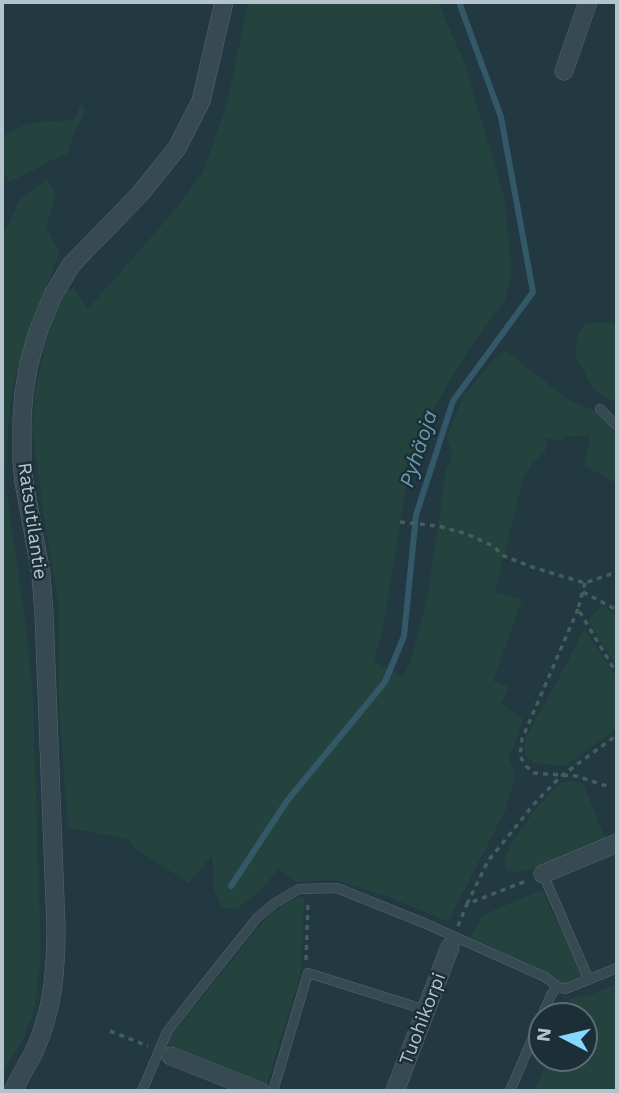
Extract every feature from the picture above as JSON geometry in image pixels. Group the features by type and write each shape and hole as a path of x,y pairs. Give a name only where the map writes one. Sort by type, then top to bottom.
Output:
{"street":[{"name":"Ratsutilantie","path":"13,1091 42,1030 56,967 44,614 41,575 22,460 24,392 29,363 53,295 71,265 140,194 177,148 201,101 224,2"},
{"path":"564,71 588,2"},
{"path":"543,874 617,843"},
{"name":"Tuohikorpi","path":"395,1091 453,942"},
{"path":"165,1053 260,1091"}],"lane":[{"path":"600,409 617,426"},
{"path":"543,874 589,980"},
{"path":"142,1091 165,1053 167,1032 257,918 275,903 299,889 337,888 453,942 545,978 565,989 617,968"},
{"path":"273,1091 308,973 426,1010"},
{"path":"548,1002 557,986"},
{"path":"510,1091 528,1049"}],"path":[{"path":"400,522 438,526 467,534 493,546 504,556 586,583 617,574"},
{"path":"586,583 578,609 522,739 520,756 534,773 576,776 611,787"},
{"path":"583,592 617,610"},
{"path":"578,609 617,674"},
{"path":"453,942 467,904 488,861 535,803 563,775 617,735"},
{"path":"467,904 543,874"},
{"path":"308,889 305,955 308,973"},
{"path":"110,1031 165,1053"}],"green space":[{"path":"248,2 438,2 464,62 504,196 512,273 505,300 469,349 432,411 405,491 383,630 373,661 403,677 411,661 428,594 446,471 453,453 447,437 463,396 496,357 506,351 570,401 594,410 617,435 617,484 585,466 590,435 562,437 562,442 547,438 545,452 532,464 523,480 495,592 522,600 493,681 509,687 501,704 523,719 509,758 515,776 506,809 450,919 444,920 389,897 336,880 296,882 279,869 257,893 236,909 222,907 214,889 212,855 189,883 133,847 129,839 68,828 59,707 58,600 32,429 35,393 50,323 67,289 74,289 88,309 170,216 203,172 227,105"},
{"path":"82,102 85,112 68,153 9,182 3,166 2,138 27,125 74,120"},
{"path":"47,179 56,196 46,226 59,252 30,328 14,382 8,425 6,489 25,619 33,697 41,957 34,1011 21,1044 2,1072 2,238 20,199"},
{"path":"585,324 617,324 617,401 608,399 596,390 575,358 578,333"},
{"path":"602,606 617,615 617,667 588,620"},
{"path":"584,629 617,681 617,728 565,766 535,763 525,756 524,744 527,735"},
{"path":"569,781 583,784 605,838 546,864 516,873 506,870 505,858 511,844 534,811 560,783"},
{"path":"542,890 583,978 562,987 556,977 470,937 481,918 490,912"},
{"path":"296,898 304,898 301,972 267,1083 168,1044 168,1040 264,921"},
{"path":"617,984 617,1091 534,1091 543,1072 598,1072 598,1002 569,1002 571,998 590,995"}],"waterway":[{"name":"Pyhäoja","path":"231,886 287,801 385,682 404,636 416,515 453,401 533,292 501,117 459,2"}]}
